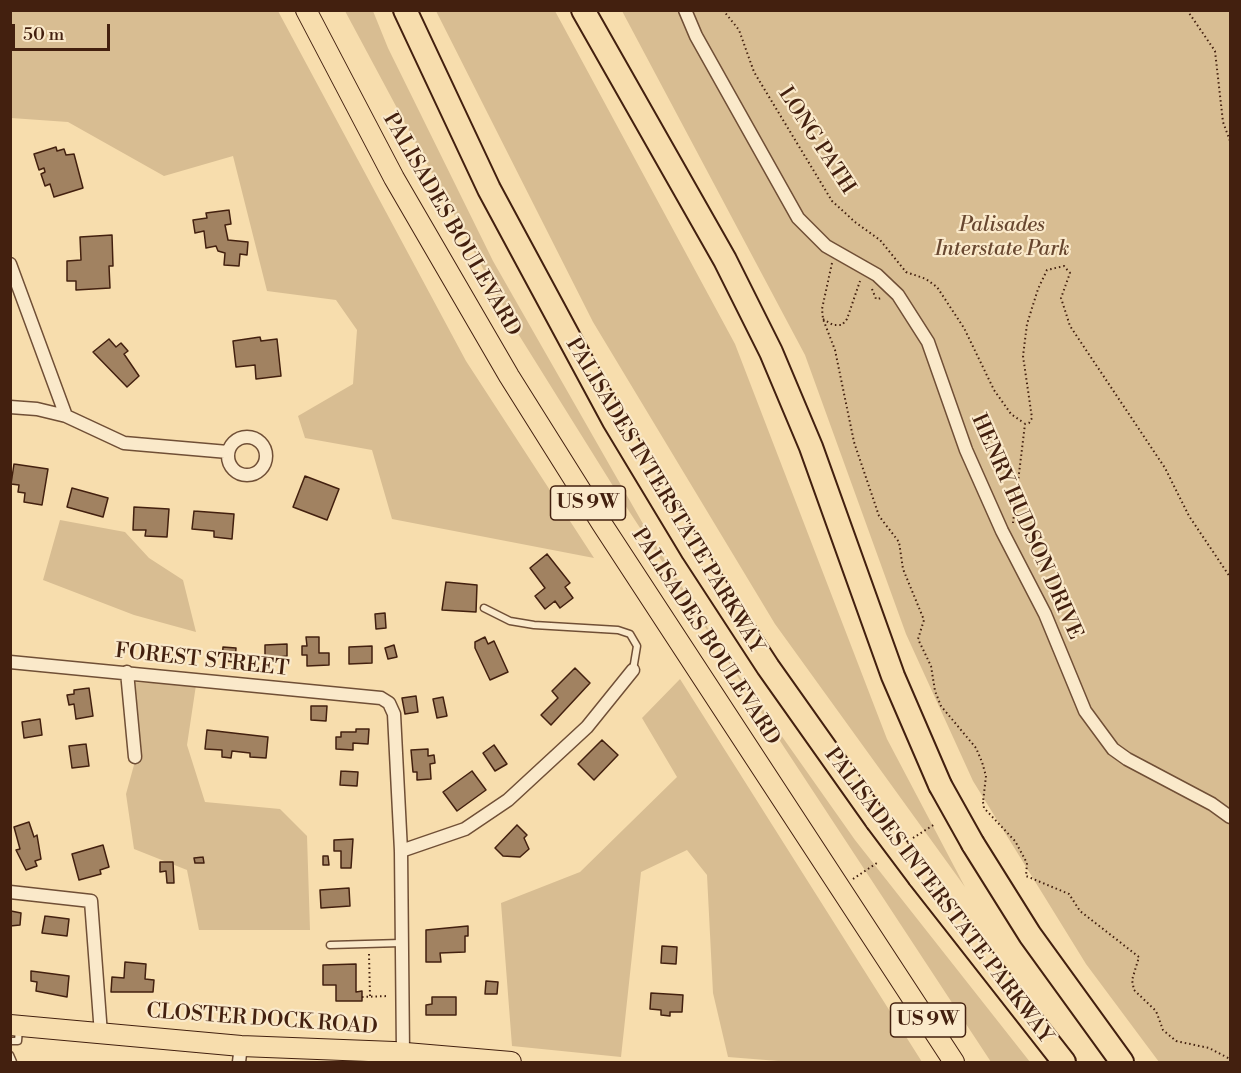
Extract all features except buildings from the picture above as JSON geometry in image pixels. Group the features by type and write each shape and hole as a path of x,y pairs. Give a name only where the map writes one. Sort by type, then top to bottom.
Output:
{"highway":[{"name":"PALISADES INTERSTATE PARKWAY","path":"405,10 489,189 614,421 693,552 749,638 877,821 1064,1062"},
{"path":"583,10 725,260 771,352 811,447 892,676 940,785 972,844 1030,935 1122,1062"}],"main road":[{"name":"PALISADES BOULEVARD","path":"306,10 421,227 509,376 602,524 954,1062"},
{"path":"900,977 937,1062"},
{"name":"CLOSTER DOCK ROAD","path":"14,1030 101,1034 240,1054 356,1053 511,1062"}],"street":[{"name":"HENRY HUDSON DRIVE","path":"685,10 696,36 798,218 826,246 877,275 898,295 928,342 966,450 1002,531 1045,614 1085,711 1113,749 1127,759 1212,804 1230,817"},
{"path":"10,264 66,416"},
{"path":"10,407 38,409 66,416 124,443 228,452"},
{"name":"FOREST STREET","path":"10,662 381,698 389,702 394,714 401,851"},
{"path":"397,1056 404,996 401,851 465,829 508,800 587,727 633,670"},
{"path":"127,672 135,757"},
{"path":"10,892 91,901 101,1034"}],"lane":[{"path":"484,608 510,621 534,625 618,630 630,634 637,646 633,670"},
{"path":"330,945 404,943"},
{"path":"10,1055 13,1062"}],"path":[{"name":"LONG PATH","path":"723,10 739,30 754,72 832,201 879,240 906,272 926,279 937,287 964,328 994,390 1011,414 1025,424"},
{"path":"1187,10 1215,51 1223,122 1230,141"},
{"path":"836,252 822,309 823,319 835,350 850,424 879,516 899,542 903,569 924,620 918,639 931,666 935,692 941,706 976,748 982,762 986,776 984,808 1015,841 1027,863 1026,876 1069,894 1080,911 1139,957 1132,980 1134,990 1156,1011 1163,1030 1176,1041 1209,1048 1230,1059"},
{"path":"1002,531 1014,521 1025,424 1029,423 1032,418 1023,356 1028,324 1038,289 1047,270 1064,266 1070,273 1061,298 1070,326 1165,468 1189,516 1230,577"},
{"path":"823,319 833,325 842,325 847,319 852,298 861,280 869,281 876,299 883,298"},
{"path":"908,842 936,824"},
{"path":"840,886 877,863"},
{"path":"369,944 370,996"},
{"path":"362,996 404,996"}],"green space":[{"path":"10,11 278,11 466,361 594,558 392,519 372,450 305,438 298,416 353,384 357,330 336,300 267,291 233,156 164,176 68,122 11,118"},
{"path":"345,11 373,11 388,48 493,261 650,536 726,657 855,840 1030,1062 991,1062 623,502 517,332"},
{"path":"436,11 555,11 735,344 887,739 965,887 775,624 593,322"},
{"name":"Palisades Interstate Park","path":"622,11 1230,11 1230,1062 1159,1062 1086,964 973,781 906,634 805,355"},
{"path":"60,520 125,532 149,558 183,580 196,632 134,615 43,580"},
{"path":"680,679 922,1062 791,1062 728,1057 713,993 707,875 687,850 641,872 621,1057 512,1046 501,903 580,872 677,777 642,718"},
{"path":"132,682 196,685 187,745 205,802 280,809 307,836 310,930 199,930 187,870 134,849 126,794 137,754"}]}
